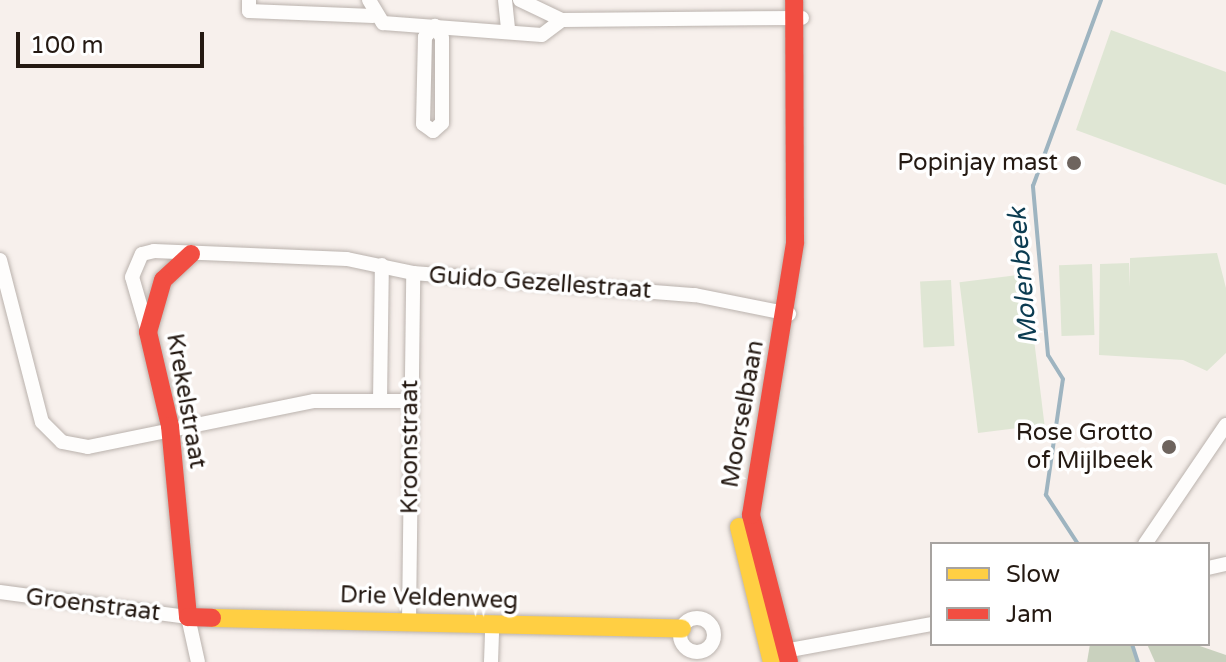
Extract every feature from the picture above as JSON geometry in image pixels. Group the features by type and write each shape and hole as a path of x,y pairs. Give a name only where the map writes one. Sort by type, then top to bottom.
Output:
{"street":[{"path":"249,0 249,11 373,16 435,26 508,28 542,35 562,20"},
{"path":"353,0 369,0 373,16"},
{"path":"505,0 508,28"},
{"path":"520,0 535,13 562,20 798,12"},
{"name":"Moorselbaan","path":"780,657 751,515 759,441 775,356 788,314 798,191 798,12"},
{"path":"435,26 442,38 442,123 433,131 423,124 425,37 435,26"},
{"name":"Guido Gezellestraat","path":"148,332 131,285 137,261 154,251 288,254 382,265 413,273 650,290 788,314"},
{"name":"Krekelstraat","path":"188,617 170,426 148,332 163,280 191,254"},
{"path":"0,260 42,422 62,442 88,447 170,426 314,401 410,401"},
{"name":"Kroonstraat","path":"380,401 382,265"},
{"name":"Kroonstraat","path":"409,621 413,273"},
{"path":"1146,542 1226,425"},
{"name":"Groenstraat","path":"0,592 188,617 198,662"},
{"name":"Drie Veldenweg","path":"188,617 409,621 677,632"},
{"path":"491,662 492,624"},
{"path":"780,657 930,624"}],"green space":[{"path":"1111,30 1226,72 1226,185 1076,130"},
{"path":"1217,253 1226,288 1226,353 1207,371 1183,360 1099,355 1100,264 1129,263 1130,287 1130,258"},
{"path":"1092,264 1094,335 1061,336 1059,265"},
{"path":"1026,274 1045,425 978,433 959,282"},
{"path":"951,280 954,346 923,348 920,282"},
{"path":"1090,646 1133,646 1138,662 1087,662"},
{"path":"1148,646 1200,646 1226,655 1226,662 1155,662"}],"waterway":[{"name":"Molenbeek","path":"1077,542 1046,495 1063,379 1048,355 1033,186 1101,0"},
{"name":"Molenbeek","path":"1133,646 1138,662"}],"traffic: slow":[{"path":"739,527 772,662"},
{"path":"212,618 682,629"}],"traffic: jam":[{"path":"789,662 751,515 795,242 794,0"},
{"path":"191,254 163,280 148,332 170,426 188,617 212,618"}],"place":[{"name":"Popinjay mast","path":"1074,163"},
{"name":"Rose Grotto of Mijlbeek","path":"1169,447"}]}
